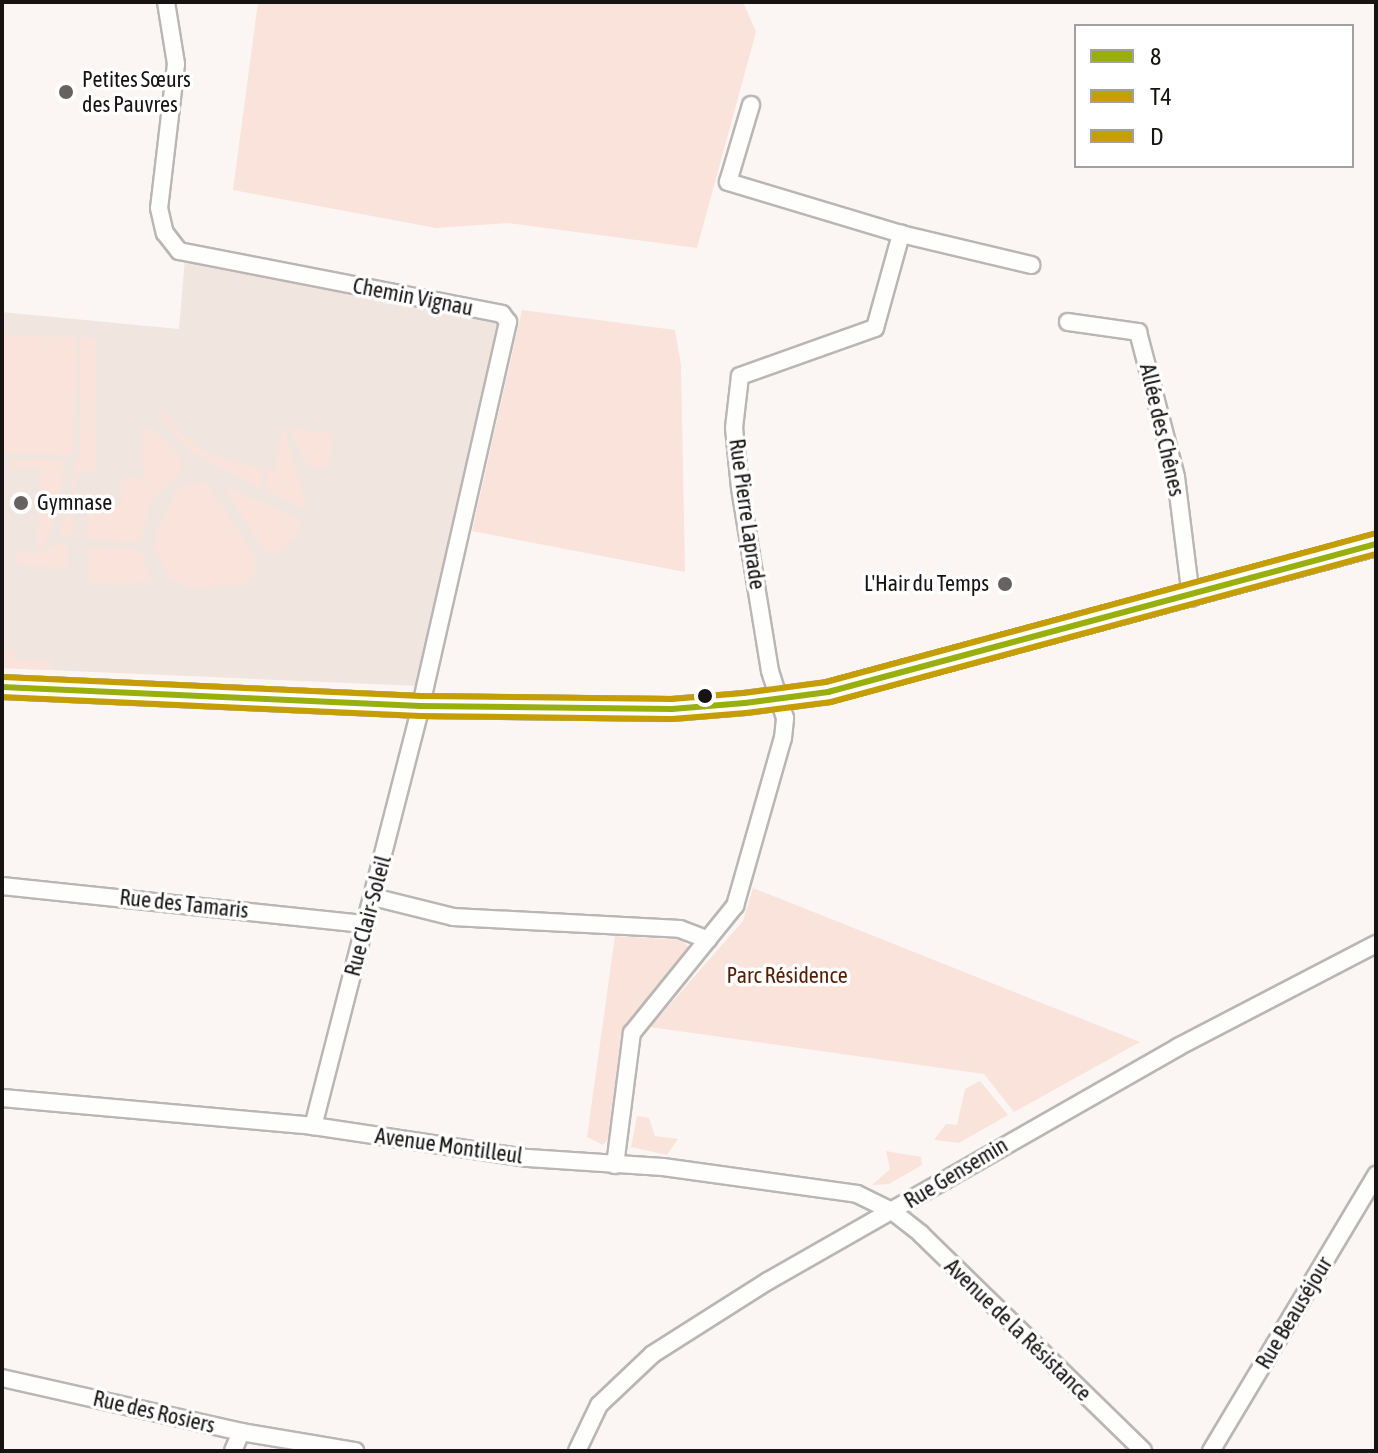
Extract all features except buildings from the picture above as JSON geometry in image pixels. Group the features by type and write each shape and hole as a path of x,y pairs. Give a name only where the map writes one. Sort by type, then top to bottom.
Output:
{"street":[{"name":"Chemin Vignau","path":"166,2 176,64 159,208 165,233 179,251 502,314 508,322 421,706"},
{"path":"751,105 728,182 901,234 1031,265"},
{"name":"Rue Pierre Laprade","path":"779,699 740,488 734,428 740,376 875,328 901,234"},
{"name":"Allée des Chênes","path":"1068,322 1138,332 1176,477 1191,598"},
{"path":"2,687 421,706 672,709 779,699 828,692 1191,598 1376,544"},
{"path":"615,1165 636,1024 735,906 783,738 785,718 779,699"},
{"name":"Rue Clair-Soleil","path":"313,1126 421,706"},
{"name":"Rue des Tamaris","path":"2,886 366,924"},
{"path":"373,897 453,917 680,929 708,940"},
{"name":"Rue Gensemin","path":"577,1451 599,1405 653,1354 807,1256 892,1211 1178,1047 1376,944"},
{"name":"Avenue Montilleul","path":"2,1098 313,1126 615,1165 663,1167 857,1194 892,1211"},
{"name":"Rue Beauséjour","path":"1211,1451 1376,1175"},
{"name":"Avenue de la Résistance","path":"892,1211 1143,1451"},
{"name":"Rue des Rosiers","path":"2,1378 241,1432 355,1451"},
{"path":"233,1451 241,1432"}],"shaded area":[{"path":"185,258 490,318 501,328 472,435 419,686 2,668 2,312 179,329"}],"green space":[{"path":"258,2 743,2 756,32 697,248 508,223 436,228 233,190"},
{"path":"522,310 675,330 681,365 685,572 472,531"},
{"path":"2,335 77,338 73,456 2,453"},
{"path":"80,337 96,338 96,472 77,472 72,540 59,532 71,502 75,458 80,458"},
{"path":"161,409 182,435 210,455 262,469 261,489 188,450 158,413"},
{"path":"282,422 307,510 266,491 268,470 276,470"},
{"path":"289,427 334,435 327,469 308,465"},
{"path":"142,428 154,431 180,456 181,474 150,502 141,542 87,539 88,505 121,506 122,478 143,478"},
{"path":"13,459 64,460 59,512 42,548 37,548 41,469 12,468"},
{"path":"206,482 255,556 255,572 245,585 186,587 170,579 154,549 159,525 179,486"},
{"path":"229,488 298,518 299,533 279,552 266,552 226,491"},
{"path":"57,543 68,547 67,568 16,564 17,552 42,554"},
{"path":"88,547 140,550 152,582 88,584"},
{"path":"2,649 14,650 14,660 49,661 49,670 2,668"},
{"name":"Parc Résidence","path":"753,888 1140,1042 1014,1112 984,1074 650,1027 743,921"},
{"path":"615,936 681,940 691,949 631,1020 610,1137 603,1145 587,1137"},
{"path":"980,1081 1008,1115 959,1143 934,1140 946,1124 957,1125 965,1089"},
{"path":"637,1116 649,1118 655,1136 678,1139 667,1155 631,1147"},
{"path":"886,1151 921,1157 922,1165 889,1184 872,1185 890,1169"}],"transit line":[{"name":"D","path":"2,677 421,696 672,699 744,693 826,682 1373,534"},
{"name":"8","path":"2,687 421,706 672,709 745,703 828,692 1376,544"},
{"name":"T4","path":"2,697 421,716 672,719 746,713 831,702 1376,554"}],"place":[{"name":"Petites Sœurs des Pauvres","path":"66,92"},
{"name":"Gymnase","path":"21,503"},
{"name":"L'Hair du Temps","path":"1005,584"}]}
